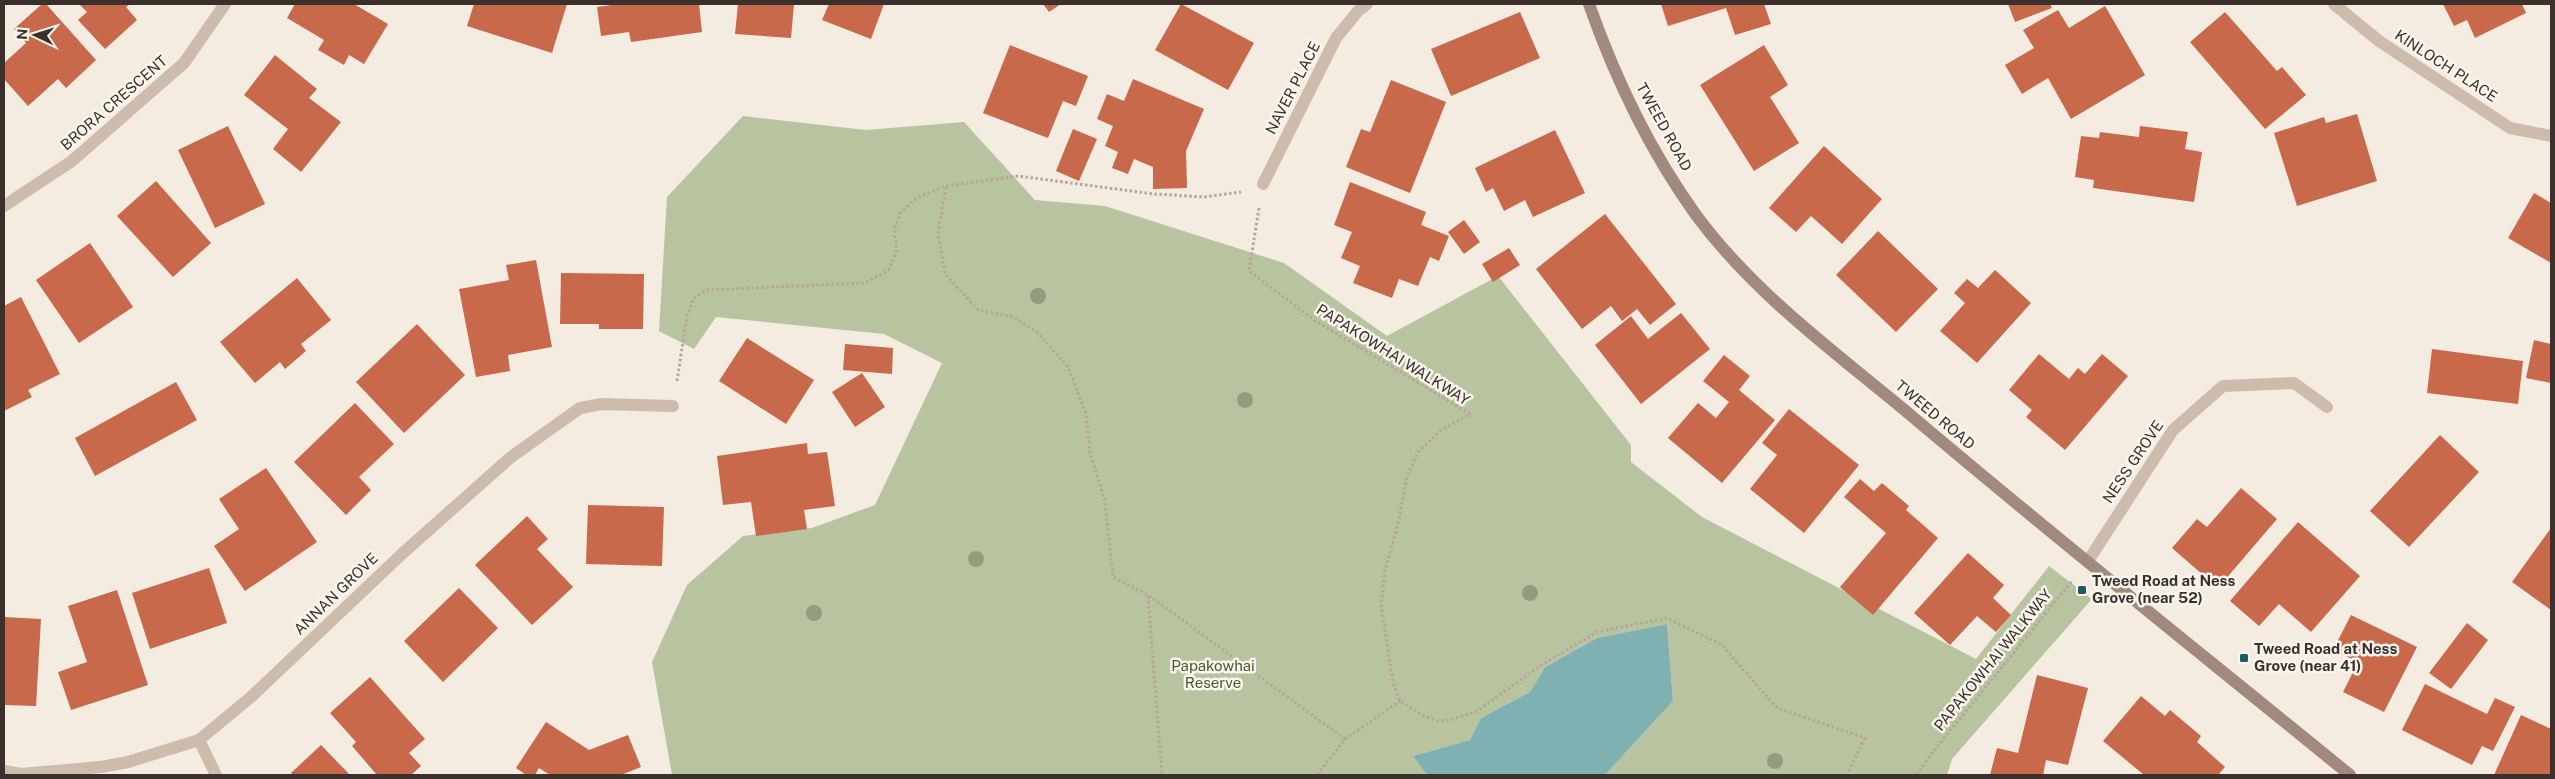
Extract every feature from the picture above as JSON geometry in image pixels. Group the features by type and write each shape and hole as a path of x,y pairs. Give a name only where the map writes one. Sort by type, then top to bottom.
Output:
{"street":[{"name":"BRORA CRESCENT","path":"4,206 72,161 184,63 224,4"},
{"name":"TWEED ROAD","path":"1589,4 1603,45 1630,103 1662,161 1697,216 1741,267 1772,299 2022,509 2350,775"},
{"name":"KINLOCH PLACE","path":"2334,4 2379,41 2510,128 2551,136"},
{"name":"NAVER PLACE","path":"1263,184 1336,38 1358,6"},
{"name":"NESS GROVE","path":"2088,561 2173,430 2223,386 2294,383 2327,407"},
{"name":"ANNAN GROVE","path":"4,771 21,774 101,768 128,762 199,740 251,697 403,553 511,456 580,408 602,404 673,406"},
{"path":"199,740 216,775"}],"path":[{"path":"673,406 688,316 694,298 706,290 865,283 888,270 897,250 894,228 901,212 917,198 946,186 1018,176 1154,194 1204,197 1235,194 1263,184"},
{"name":"PAPAKOWHAI WALKWAY","path":"1263,184 1249,271 1314,320 1470,414 1440,431 1418,452 1407,477 1399,520 1384,571 1381,604 1393,682 1400,701"},
{"path":"946,186 938,233 945,274 978,310 1013,317 1038,333 1068,367 1086,414 1090,453 1105,501 1113,577 1148,595 1345,739"},
{"name":"PAPAKOWHAI WALKWAY","path":"1917,775 1928,758 2088,561"},
{"path":"1148,595 1162,775"},
{"path":"1317,775 1345,739 1400,701 1424,716 1438,721 1450,720 1477,711 1542,664 1597,632 1666,618 1722,645 1777,708 1865,738 1847,775"}],"green space":[{"name":"Papakowhai Reserve","path":"743,116 866,130 964,122 1035,200 1105,206 1284,263 1387,336 1498,276 1631,445 1631,462 1702,517 1976,659 2049,566 2092,599 1952,759 1947,775 1605,775 1673,701 1667,624 1597,638 1545,667 1530,692 1481,718 1470,740 1413,756 1427,775 672,775 652,662 687,585 743,536 812,528 875,505 942,363 884,334 716,317 694,349 659,331 667,197"}],"water":[{"path":"1667,624 1673,701 1605,775 1427,775 1413,756 1470,740 1481,718 1530,692 1545,667 1597,638"}],"building":[{"path":"42,4 46,4 96,60 66,88 58,79 28,106 4,79 4,63 26,43 14,29"},
{"path":"79,4 130,4 126,7 137,20 105,49 78,20 87,12"},
{"path":"295,4 354,4 388,24 364,64 349,55 344,65 318,50 324,40 287,18"},
{"path":"474,4 567,4 552,53 467,26"},
{"path":"619,4 699,4 702,32 631,42 629,32 601,36 597,7"},
{"path":"738,4 794,4 791,38 735,34"},
{"path":"829,4 884,4 871,39 822,20"},
{"path":"1043,4 1061,4 1049,12"},
{"path":"1181,4 1254,43 1228,90 1155,50"},
{"path":"1661,4 1764,4 1771,24 1735,35 1726,8 1668,26"},
{"path":"2008,4 2050,4 2052,8 2015,22"},
{"path":"2443,4 2522,4 2526,13 2475,38 2467,20 2454,26"},
{"path":"2105,6 2145,75 2071,119 2048,78 2022,94 2005,65 2034,48 2023,30 2058,10 2069,28"},
{"path":"1520,12 1540,58 1451,96 1431,49"},
{"path":"2225,12 2277,71 2282,67 2306,95 2265,129 2190,42"},
{"path":"1010,45 1088,76 1076,106 1063,101 1048,138 983,113"},
{"path":"1764,45 1788,85 1770,97 1799,143 1754,171 1700,85"},
{"path":"275,55 317,89 309,98 341,122 301,172 273,149 288,129 244,95"},
{"path":"1133,79 1204,109 1186,151 1187,188 1153,189 1153,167 1134,159 1128,174 1112,168 1118,152 1105,146 1113,126 1097,119 1107,94 1124,101"},
{"path":"1391,80 1446,102 1410,193 1346,167 1361,129 1370,132"},
{"path":"2357,114 2377,181 2297,206 2274,133 2324,117 2326,123"},
{"path":"228,126 265,204 215,228 178,150"},
{"path":"2140,126 2188,132 2185,149 2202,152 2194,202 2093,188 2094,180 2075,177 2081,136 2099,138 2100,132 2139,137"},
{"path":"1073,129 1097,139 1079,181 1056,171"},
{"path":"1555,130 1585,193 1533,217 1525,200 1504,211 1493,188 1486,192 1475,168"},
{"path":"1824,146 1882,199 1842,244 1811,216 1796,232 1769,208"},
{"path":"156,181 211,243 173,277 117,216"},
{"path":"1350,182 1426,212 1421,225 1449,236 1439,261 1430,257 1418,286 1399,279 1392,298 1353,283 1360,266 1341,258 1352,232 1334,225"},
{"path":"2534,193 2551,203 2551,263 2508,238"},
{"path":"1605,214 1676,304 1650,325 1637,309 1622,321 1611,306 1582,329 1536,269"},
{"path":"1464,220 1480,242 1464,254 1448,232"},
{"path":"1878,231 1938,289 1896,332 1836,275"},
{"path":"90,243 133,307 79,343 36,280"},
{"path":"1509,248 1520,265 1493,282 1482,264"},
{"path":"536,260 552,347 508,355 510,371 476,377 459,289 509,280 506,265"},
{"path":"1995,270 2031,303 1977,363 1940,331 1965,303 1954,293 1967,279 1978,288"},
{"path":"561,273 644,274 643,329 599,329 599,324 560,324"},
{"path":"297,278 331,320 301,344 306,351 285,369 280,362 255,383 220,342"},
{"path":"21,297 60,374 28,390 32,397 4,411 4,306"},
{"path":"1681,313 1710,349 1641,404 1595,345 1631,316 1648,339"},
{"path":"417,324 465,375 404,433 356,382"},
{"path":"747,338 814,380 786,424 719,381"},
{"path":"2534,340 2551,344 2551,383 2526,378"},
{"path":"845,344 893,348 892,374 843,370"},
{"path":"2432,349 2523,361 2518,404 2427,393"},
{"path":"2039,354 2069,379 2078,368 2085,374 2102,354 2128,376 2065,450 2026,417 2032,410 2009,390"},
{"path":"1724,355 1750,376 1739,390 1775,420 1722,483 1668,438 1698,403 1716,418 1729,402 1703,381"},
{"path":"862,373 885,407 855,427 832,392"},
{"path":"176,382 197,420 95,476 75,438"},
{"path":"355,403 394,444 359,477 371,490 346,515 294,462"},
{"path":"1789,409 1859,465 1804,533 1750,489 1777,455 1762,443"},
{"path":"2440,435 2479,472 2409,547 2370,511"},
{"path":"807,443 808,454 827,452 835,506 804,510 807,529 756,536 751,502 723,505 717,456"},
{"path":"266,468 317,542 245,591 214,546 239,529 219,499"},
{"path":"1860,479 1874,491 1882,483 1909,506 1906,510 1938,538 1873,615 1840,587 1886,533 1844,497"},
{"path":"2241,488 2277,519 2218,588 2172,548 2197,519 2207,527"},
{"path":"588,505 664,507 662,566 586,564"},
{"path":"527,516 548,539 537,549 573,587 532,625 475,565"},
{"path":"2298,522 2360,576 2311,632 2279,604 2259,626 2230,601"},
{"path":"2551,528 2551,610 2512,582"},
{"path":"1968,553 2004,585 1993,598 2011,615 1996,632 1977,616 1950,645 1914,613"},
{"path":"209,568 227,623 150,649 132,593"},
{"path":"459,588 498,628 443,682 404,641"},
{"path":"117,590 148,685 71,710 58,672 87,662 68,606"},
{"path":"2351,615 2417,647 2384,712 2343,692 2358,662 2333,650"},
{"path":"4,617 41,619 36,706 4,705"},
{"path":"2467,623 2488,640 2451,689 2429,673"},
{"path":"2037,675 2088,688 2068,765 2046,760 2043,775 1990,775 1997,748 2018,753"},
{"path":"370,677 425,739 409,753 421,766 411,775 377,775 352,746 356,742 330,713"},
{"path":"2425,684 2487,714 2495,698 2515,707 2493,751 2482,746 2472,765 2402,730"},
{"path":"2141,696 2165,716 2170,710 2201,736 2197,742 2225,767 2218,775 2144,775 2103,741"},
{"path":"2521,715 2551,729 2551,775 2494,775"},
{"path":"546,722 589,750 628,735 641,767 621,775 550,775 539,768 535,775 526,775 516,768"},
{"path":"321,745 350,775 293,775 291,773"}],"place":[{"name":"Tweed Road at Ness Grove (near 52)","path":"2082,590"},
{"name":"Tweed Road at Ness Grove (near 41)","path":"2244,658"}]}
